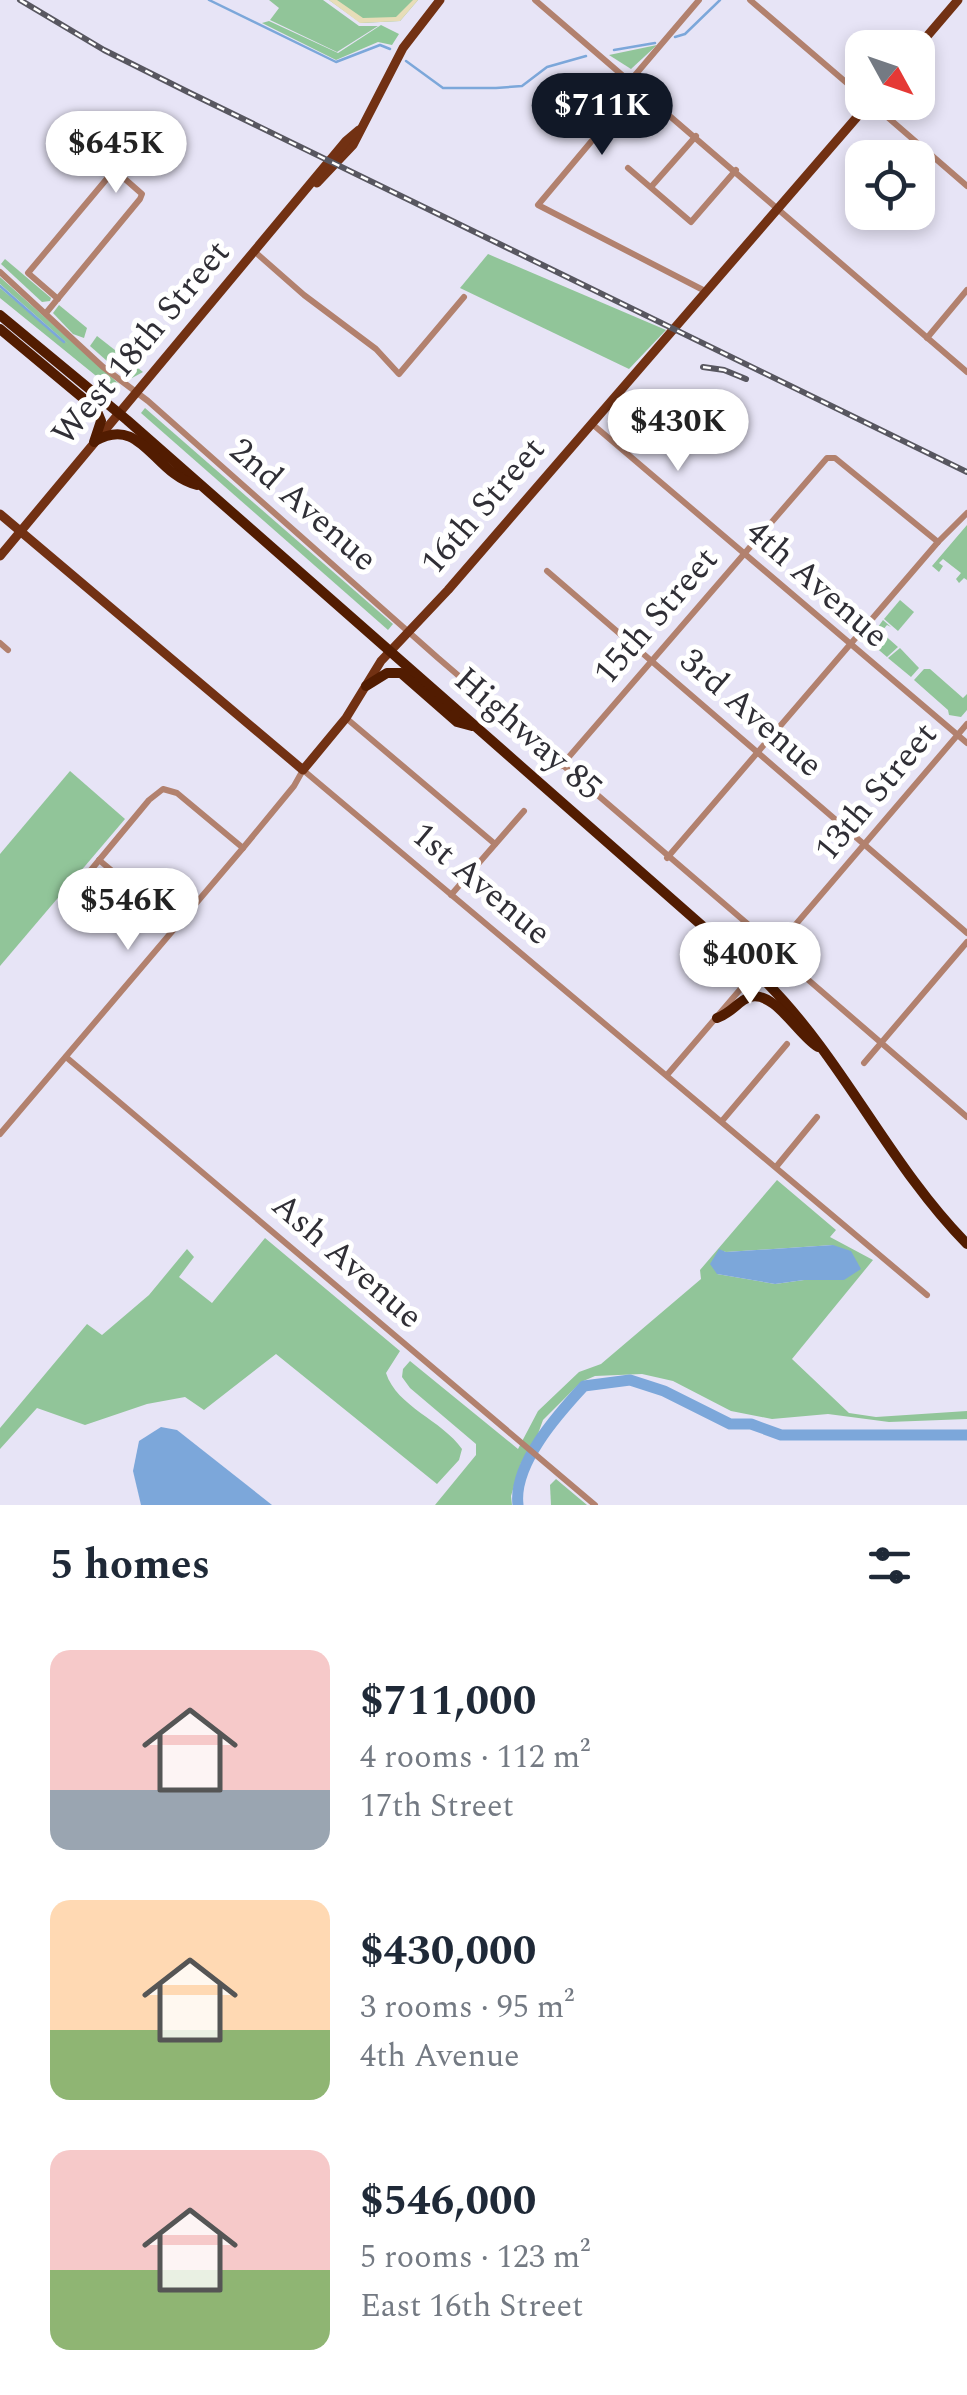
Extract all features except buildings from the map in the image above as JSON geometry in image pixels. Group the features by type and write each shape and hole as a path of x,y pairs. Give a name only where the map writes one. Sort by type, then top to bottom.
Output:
{"highway":[{"name":"Highway 85","path":"0,315 119,413 756,972 799,1017 909,1174 967,1244"},
{"path":"0,329 96,408 101,421 94,442"},
{"path":"94,442 111,432 124,432 182,481 201,486"},
{"path":"366,686 387,673 401,674 457,722 476,726"},
{"path":"717,1018 731,1013 746,998 762,997 776,1006 808,1041 826,1052"}],"main road":[{"name":"West 18th Street","path":"0,556 254,252 353,145 403,48 440,0"},
{"path":"934,30 961,0 967,8"},
{"name":"16th Street","path":"303,770 346,718 390,650 448,590 856,120"},
{"name":"1st Avenue","path":"0,514 303,770"}],"street":[{"path":"535,0 967,372"},
{"path":"630,81 699,0"},
{"path":"750,0 845,81"},
{"path":"638,87 538,206 708,292"},
{"path":"890,120 967,186"},
{"path":"650,187 696,136"},
{"path":"628,168 691,222 736,170"},
{"path":"46,313 58,299 140,199 142,194 117,172 110,174 28,273 58,299"},
{"path":"254,252 376,349 399,374 464,297"},
{"name":"2nd Avenue","path":"0,272 103,367 757,932"},
{"path":"927,338 967,290"},
{"name":"4th Avenue","path":"591,422 967,743"},
{"name":"15th Street","path":"561,766 820,462 835,458 938,542"},
{"path":"668,858 965,514"},
{"name":"3rd Avenue","path":"547,571 967,933"},
{"path":"0,642 8,650"},
{"path":"346,718 496,844"},
{"name":"13th Street","path":"667,1075 967,724"},
{"path":"0,1134 243,848 303,770"},
{"name":"1st Avenue","path":"303,770 927,1296"},
{"path":"66,900 163,789 176,793 243,848"},
{"path":"451,895 524,811"},
{"path":"99,860 176,924"},
{"path":"864,1063 967,942"},
{"path":"791,968 967,1117"},
{"path":"722,1121 787,1044"},
{"name":"Ash Avenue","path":"66,1056 595,1505"},
{"path":"776,1167 818,1116"}],"green space":[{"path":"269,0 323,0 359,26 378,26 337,52 270,20 279,8"},
{"path":"329,0 418,0 400,21 361,23"},
{"path":"269,21 338,53 381,25 399,34 392,45 378,42 336,60 262,23"},
{"path":"657,45 631,69 609,55"},
{"path":"488,254 666,330 629,369 460,288"},
{"path":"5,259 50,301 42,302 1,264"},
{"path":"0,277 118,383 120,390 111,388 0,298 0,288 68,344 0,284"},
{"path":"59,305 87,328 84,338 73,334 53,313"},
{"path":"97,336 143,372 132,378 124,376 90,346"},
{"path":"145,408 393,624 388,630 141,413"},
{"path":"967,525 967,580 959,583 956,579 961,573 943,559 939,572 932,566"},
{"path":"900,600 914,612 898,631 884,619"},
{"path":"883,620 891,627 887,625 881,632 898,647 887,657 873,645 871,649 865,644 876,628 880,630"},
{"path":"900,648 919,668 911,677 888,658"},
{"path":"924,669 930,669 963,698 967,694 967,710 961,717 949,715 914,680"},
{"path":"70,771 125,819 0,966 0,854"},
{"path":"777,1180 836,1230 830,1237 873,1260 792,1359 849,1413 876,1417 967,1411 967,1419 889,1422 828,1414 772,1419 731,1411 673,1381 642,1374 595,1376 581,1382 543,1420 521,1463 512,1505 435,1505 476,1455 476,1444 410,1388 402,1377 410,1361 518,1449 538,1411 579,1372 601,1364 701,1279 700,1270","holes":["833,1245 844,1280 775,1284 717,1274 719,1250"]},
{"path":"265,1238 400,1351 386,1373 392,1385 462,1449 459,1460 437,1484 276,1354 204,1410 185,1397 147,1404 85,1425 37,1408 0,1449 0,1428 87,1324 102,1335 149,1295 187,1249 194,1257 179,1277 212,1303"},
{"path":"556,1479 587,1505 551,1505 550,1485"}],"sand":[{"path":"329,0 337,0 363,18 396,17 413,0 418,0 400,21 360,23"}],"water":[{"path":"833,1245 851,1251 861,1269 844,1280 775,1284 717,1274 710,1264 719,1249 726,1252"},
{"path":"161,1427 177,1430 272,1505 141,1505 133,1471 139,1441"}],"waterway":[{"path":"209,0 336,62 380,45 390,49"},
{"path":"675,37 685,34 720,0"},
{"path":"614,50 655,43"},
{"path":"406,61 443,88 496,88 522,86 547,67 586,56"},
{"path":"0,286 64,342"},
{"path":"518,1505 518,1489 530,1457 550,1425 584,1386 630,1380 664,1391 730,1424 751,1424 781,1435 967,1435"}],"railway":[{"path":"20,0 104,50 190,93 967,472"},
{"path":"703,367 746,379"}]}
